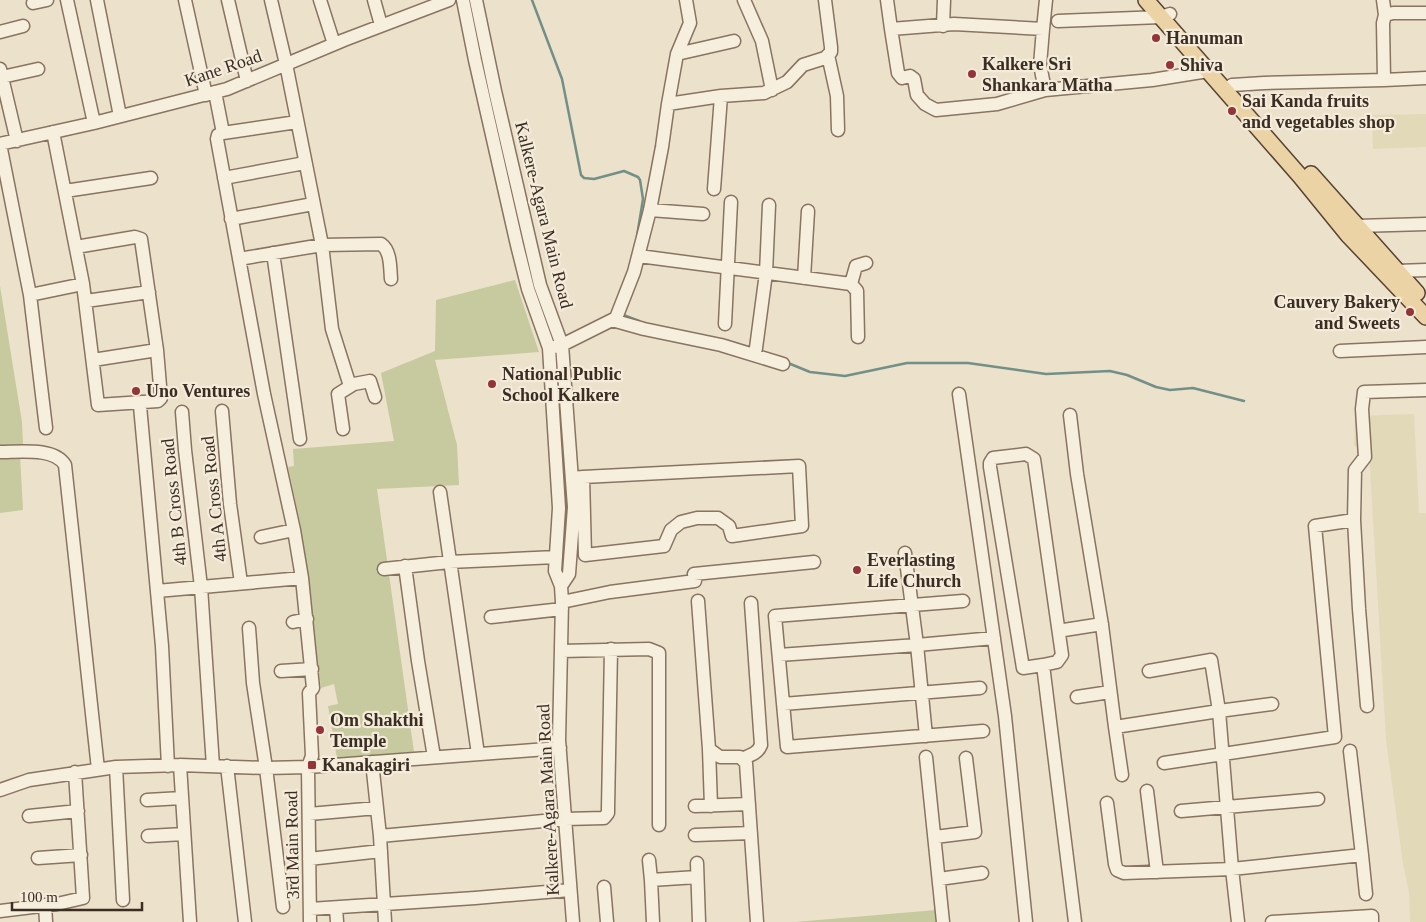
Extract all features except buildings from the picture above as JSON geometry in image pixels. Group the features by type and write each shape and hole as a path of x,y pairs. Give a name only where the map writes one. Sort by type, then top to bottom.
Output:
{"main road":[{"path":"1146,0 1166,16 1353,230 1426,317"},
{"path":"1158,0 1166,16 1208,71 1228,88"},
{"path":"1353,230 1397,271 1426,303"}],"street":[{"path":"32,3 47,0"},
{"path":"68,0 94,123"},
{"path":"97,0 120,116"},
{"path":"185,0 210,94 223,133 297,122"},
{"path":"228,0 247,81"},
{"path":"271,0 286,64 322,245 332,329 350,386"},
{"path":"320,0 334,44"},
{"path":"374,0 381,25"},
{"name":"Kalkere-Agara Main Road","path":"463,0 517,245 528,289 549,348 560,508 555,571 561,586 562,605 560,748 573,922"},
{"name":"Kalkere-Agara Main Road","path":"476,0 540,285 562,345 577,478 569,574 561,586"},
{"path":"549,348 562,345 616,316 634,272 650,210 677,54 690,23 686,0"},
{"path":"744,0 762,41 772,90"},
{"path":"668,104 721,96 764,93 791,79 799,67 825,58 831,52 825,0"},
{"path":"887,0 898,73 902,78 910,76 914,79 917,95 925,104 936,110 998,104 1046,90 1152,80 1208,71"},
{"path":"943,26 944,0"},
{"path":"1046,0 1040,65 1046,90"},
{"path":"1383,0 1385,16 1383,23 1384,80"},
{"name":"Kane Road","path":"0,144 210,94 247,81 440,2"},
{"path":"1385,16 1393,13 1426,13"},
{"path":"1058,21 1166,16"},
{"path":"891,29 984,25 1043,29"},
{"path":"0,32 23,26"},
{"path":"677,54 734,41"},
{"path":"828,55 838,101 838,130"},
{"path":"16,141 2,81 38,69"},
{"path":"1228,88 1294,82 1426,78"},
{"path":"714,189 721,96"},
{"path":"53,132 86,301 98,405 158,401 161,398 157,350 144,247 141,239 138,237 76,247"},
{"name":"3rd Main Road","path":"223,133 218,135 217,138 264,394 294,530 307,619 313,688 309,693 312,756 308,767 310,916"},
{"path":"0,144 30,295 46,428"},
{"path":"224,178 305,163"},
{"path":"65,191 151,178"},
{"path":"725,324 726,268 731,202"},
{"path":"231,219 313,204"},
{"path":"755,352 766,273 769,205"},
{"path":"650,210 704,214"},
{"path":"804,278 808,211"},
{"path":"1353,230 1426,224"},
{"path":"239,259 322,245 380,244 385,247 389,255 391,279"},
{"path":"273,253 300,439"},
{"path":"639,256 851,284 857,291 858,337"},
{"path":"851,284 856,266 866,263"},
{"path":"1397,271 1426,270"},
{"path":"30,295 83,284"},
{"path":"86,301 149,292"},
{"path":"616,316 651,330 755,352 783,364"},
{"path":"1340,351 1426,346"},
{"path":"93,360 157,350"},
{"path":"343,429 338,394 350,386 370,381 375,397"},
{"path":"1367,706 1354,520 1354,470 1365,457 1362,409 1364,392 1426,390"},
{"path":"959,394 1005,716 1026,922"},
{"path":"140,406 166,695 174,765 182,798 190,922"},
{"name":"4th A Cross Road","path":"222,411 230,504 241,583"},
{"name":"4th B Cross Road","path":"182,412 201,587 213,766"},
{"path":"1070,414 1077,474 1102,624 1122,775"},
{"path":"0,452 50,453 62,460 65,465 98,769"},
{"path":"1026,454 1034,459 1062,655 1057,662 1042,666 1023,668 990,467 993,458 1026,454"},
{"path":"571,555 586,555 664,546 670,530 681,522 697,518 718,518 729,526 732,536 802,526 799,466 577,478 586,555"},
{"path":"440,492 478,754"},
{"path":"1164,763 1336,737 1315,526 1354,520"},
{"path":"260,537 294,530"},
{"path":"905,553 917,644 926,736"},
{"path":"384,569 449,562 556,557"},
{"path":"491,617 562,605 610,592 695,581 694,574 814,562"},
{"path":"405,566 434,757"},
{"path":"157,590 302,578"},
{"path":"698,601 709,749 711,806"},
{"path":"963,602 775,616 787,747 983,731"},
{"path":"709,749 720,757 737,756 744,758 754,754 761,745 751,603"},
{"path":"293,622 307,619"},
{"path":"1064,630 1102,624"},
{"path":"249,628 253,683 266,768 283,907"},
{"path":"779,655 994,638"},
{"path":"561,651 650,649 659,653 658,825"},
{"path":"380,836 565,819 601,819 608,813 611,650"},
{"path":"1149,671 1211,660 1219,711 1238,922"},
{"path":"1042,666 1075,922"},
{"path":"281,671 312,669"},
{"path":"783,704 980,688"},
{"path":"1076,697 1110,692"},
{"path":"1115,728 1272,704"},
{"path":"0,790 30,780 116,767 174,765 266,768 308,767 560,748"},
{"path":"1350,751 1366,894"},
{"path":"926,757 943,922"},
{"path":"744,758 750,804 757,922"},
{"path":"935,837 975,832 966,758"},
{"path":"372,762 378,808 384,922"},
{"path":"227,766 245,922"},
{"path":"116,767 123,900"},
{"path":"0,911 83,898 75,772"},
{"path":"1147,791 1157,872"},
{"path":"147,800 182,798"},
{"path":"1180,811 1318,800"},
{"path":"1107,803 1117,870 1124,873 1232,869 1362,855"},
{"path":"695,806 750,804"},
{"path":"309,814 378,808"},
{"path":"29,816 78,811"},
{"path":"695,835 751,833"},
{"path":"148,836 184,834"},
{"path":"310,858 381,852"},
{"path":"38,858 81,855"},
{"path":"649,860 652,922"},
{"path":"697,864 699,922"},
{"path":"938,879 982,873"},
{"path":"651,880 697,877"},
{"path":"604,887 607,922"},
{"path":"310,916 336,908 570,890"},
{"path":"45,905 46,922"},
{"path":"336,908 337,922"},
{"path":"1272,922 1372,916 1372,922"}],"shaded area":[{"path":"1426,114 1426,147 1373,149 1372,115"},
{"path":"1414,414 1419,513 1426,513 1426,922 1410,922 1409,892 1403,864 1386,740 1369,451 1354,446 1355,416"}],"green space":[{"path":"515,280 539,352 435,360 457,445 459,485 377,489 414,752 337,758 328,706 338,704 334,684 321,688 300,523 288,467 294,466 293,449 394,441 381,373 435,351 436,300"},
{"path":"0,286 22,422 23,445 0,445"},
{"path":"0,455 20,455 23,510 0,513"},
{"path":"936,910 937,922 795,922"}],"waterway":[{"path":"532,0 562,79 581,175 584,178 594,179 624,171 638,177 643,199 637,236"},
{"path":"621,314 639,321"},
{"path":"788,363 810,372 845,376 907,363 968,363 1046,374 1110,371 1127,375 1156,387 1170,390 1193,388 1244,401"}],"place":[{"name":"Hanuman","path":"1156,38"},
{"name":"Shiva","path":"1170,65"},
{"name":"Kalkere Sri Shankara Matha","path":"972,74"},
{"name":"Sai Kanda fruits and vegetables shop","path":"1232,111"},
{"name":"Cauvery Bakery and Sweets","path":"1410,312"},
{"name":"National Public School Kalkere","path":"492,384"},
{"name":"Uno Ventures","path":"136,391"},
{"name":"Everlasting Life Church","path":"857,570"},
{"name":"Om Shakthi Temple","path":"320,730"},
{"name":"Kanakagiri","path":"312,765"}]}
